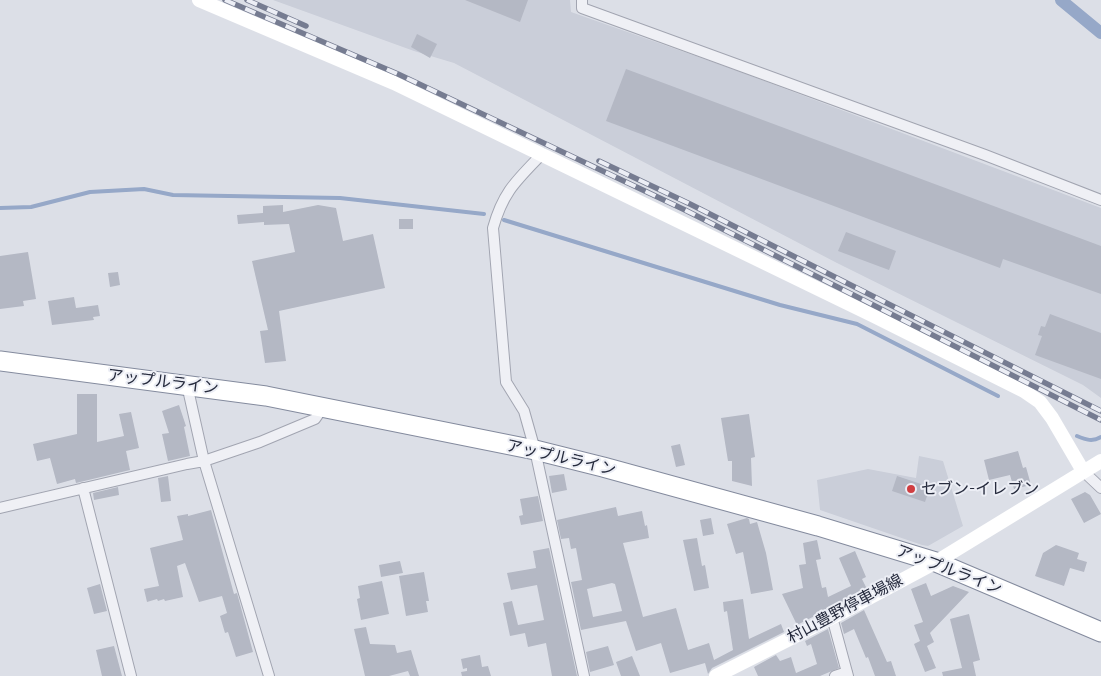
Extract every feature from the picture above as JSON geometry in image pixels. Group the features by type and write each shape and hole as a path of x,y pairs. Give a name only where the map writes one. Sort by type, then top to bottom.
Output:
{"highway":[{"name":"アップルライン","path":"0,361 266,396 324,406 535,450 818,526 936,562 1101,632"}],"street":[{"path":"199,0 394,82 1024,391 1040,402 1052,418 1083,471 1101,488"},
{"path":"582,0 582,8 976,152 1101,200"},
{"path":"542,154 510,188 498,210 493,228 506,382 524,411 535,450 584,676"},
{"path":"186,385 204,461 269,676"},
{"path":"0,508 204,461 260,442 315,419 324,406"},
{"name":"村山豊野停車場線","path":"716,676 936,562 1101,461"},
{"path":"84,488 131,676"},
{"path":"832,617 847,674 835,676"}],"shaded area":[{"path":"273,0 570,0 571,12 738,71 1101,208 1101,398 1083,385 837,263 454,63 414,51"},
{"path":"919,456 943,461 963,526 928,546 820,510 817,480 868,469 916,478"}],"building":[{"path":"465,0 528,0 520,22"},
{"path":"417,34 437,44 430,58 411,47"},
{"path":"626,69 1101,246 1101,294 1003,259 1000,268 606,121"},
{"path":"283,205 283,212 318,205 336,208 343,241 373,234 385,288 279,311 286,361 265,363 260,331 268,330 252,261 295,252 289,224 264,225 264,222 238,224 237,215 263,213 263,206"},
{"path":"399,219 413,219 413,229 399,229"},
{"path":"846,232 896,251 889,270 838,251"},
{"path":"28,252 36,299 23,301 24,306 0,309 0,256"},
{"path":"118,272 120,285 110,287 108,273"},
{"path":"74,297 76,308 98,305 100,316 93,317 94,320 52,325 48,301"},
{"path":"1050,314 1101,333 1101,379 1035,355 1042,336 1038,335 1041,326 1045,327"},
{"path":"77,394 97,394 97,442 124,436 119,414 131,412 139,448 126,451 130,470 76,483 75,479 57,484 50,458 37,461 33,444 77,434"},
{"path":"179,405 186,426 184,427 190,456 168,461 162,434 169,433 162,411"},
{"path":"749,414 755,457 751,458 752,486 732,481 732,461 728,461 721,418"},
{"path":"680,444 685,465 676,467 671,446"},
{"path":"1018,451 1023,468 1026,467 1031,485 1014,489 1010,475 989,480 984,460"},
{"path":"564,474 567,490 552,493 549,476"},
{"path":"168,476 171,501 161,502 158,478"},
{"name":"セブン-イレブン","path":"897,476 930,487 925,502 892,491"},
{"path":"118,487 119,495 94,500 93,493"},
{"path":"1085,492 1090,495 1101,514 1084,523 1071,499"},
{"path":"538,496 543,521 521,525 519,516 523,515 520,499"},
{"path":"616,507 618,516 642,511 649,538 623,543 643,617 676,608 688,650 709,643 714,660 733,650 727,611 724,612 723,602 743,599 749,639 781,624 784,632 712,668 708,674 705,663 670,673 661,643 636,651 626,621 581,630 571,582 582,580 576,548 571,549 569,538 561,539 557,520","holes":["612,583 615,584 622,611 593,617 587,589"]},
{"path":"211,510 234,594 237,593 253,652 236,657 228,632 225,633 220,616 227,613 222,596 199,602 185,563 177,566 183,597 165,601 164,599 158,601 157,599 147,602 144,589 159,586 150,548 183,540 177,516 188,514 188,516"},
{"path":"711,518 714,534 703,536 700,520"},
{"path":"747,518 750,524 757,522 766,553 773,590 751,594 743,552 736,554 727,524"},
{"path":"697,538 702,566 705,565 709,588 694,591 683,540"},
{"path":"817,540 821,559 816,560 822,588 826,587 828,597 851,586 839,558 855,551 866,577 862,579 867,589 797,625 782,594 803,588 799,565 806,564 803,543"},
{"path":"1056,545 1079,553 1077,559 1087,562 1084,572 1070,568 1064,586 1035,576 1043,553"},
{"path":"549,548 577,676 552,676 546,643 528,647 525,633 510,636 503,603 512,601 518,625 544,620 537,585 511,590 507,573 536,568 533,551"},
{"path":"400,561 403,573 381,577 379,565"},
{"path":"424,572 429,601 426,601 428,612 406,616 399,576"},
{"path":"382,581 389,614 361,620 357,599 360,598 358,586"},
{"path":"926,583 931,596 953,586 969,592 930,633 934,642 927,646 936,668 925,672 914,644 920,641 914,625 923,622 911,589"},
{"path":"100,584 107,611 94,614 87,588"},
{"path":"864,610 887,662 891,661 896,676 875,676 854,629 844,634 841,623"},
{"path":"969,614 980,660 973,662 976,676 943,676 942,672 962,668 950,619"},
{"path":"366,627 370,644 395,645 397,653 411,650 419,676 410,676 408,671 389,676 365,676 354,629"},
{"path":"828,629 839,668 820,676 758,676 754,667 776,655 780,661 791,657 796,673 817,664 811,644 807,646 805,641"},
{"path":"114,646 122,676 102,676 96,650"},
{"path":"608,646 614,665 590,672 586,652"},
{"path":"480,655 482,667 488,666 491,676 462,676 461,672 467,671 467,668 463,669 461,659"},
{"path":"632,656 640,676 621,676 616,662"}],"waterway":[{"path":"1061,0 1101,33"},
{"path":"0,208 31,207 90,192 144,189 173,195 340,198 484,214"},
{"path":"504,220 780,305 857,324 998,396"},
{"path":"1077,436 1089,440 1101,437"}],"railway":[{"path":"225,0 398,74 685,210 1101,420"},
{"path":"247,0 306,26"},
{"path":"599,161 690,204 1101,411"}],"place":[{"name":"セブン-イレブン","path":"911,489"}]}
